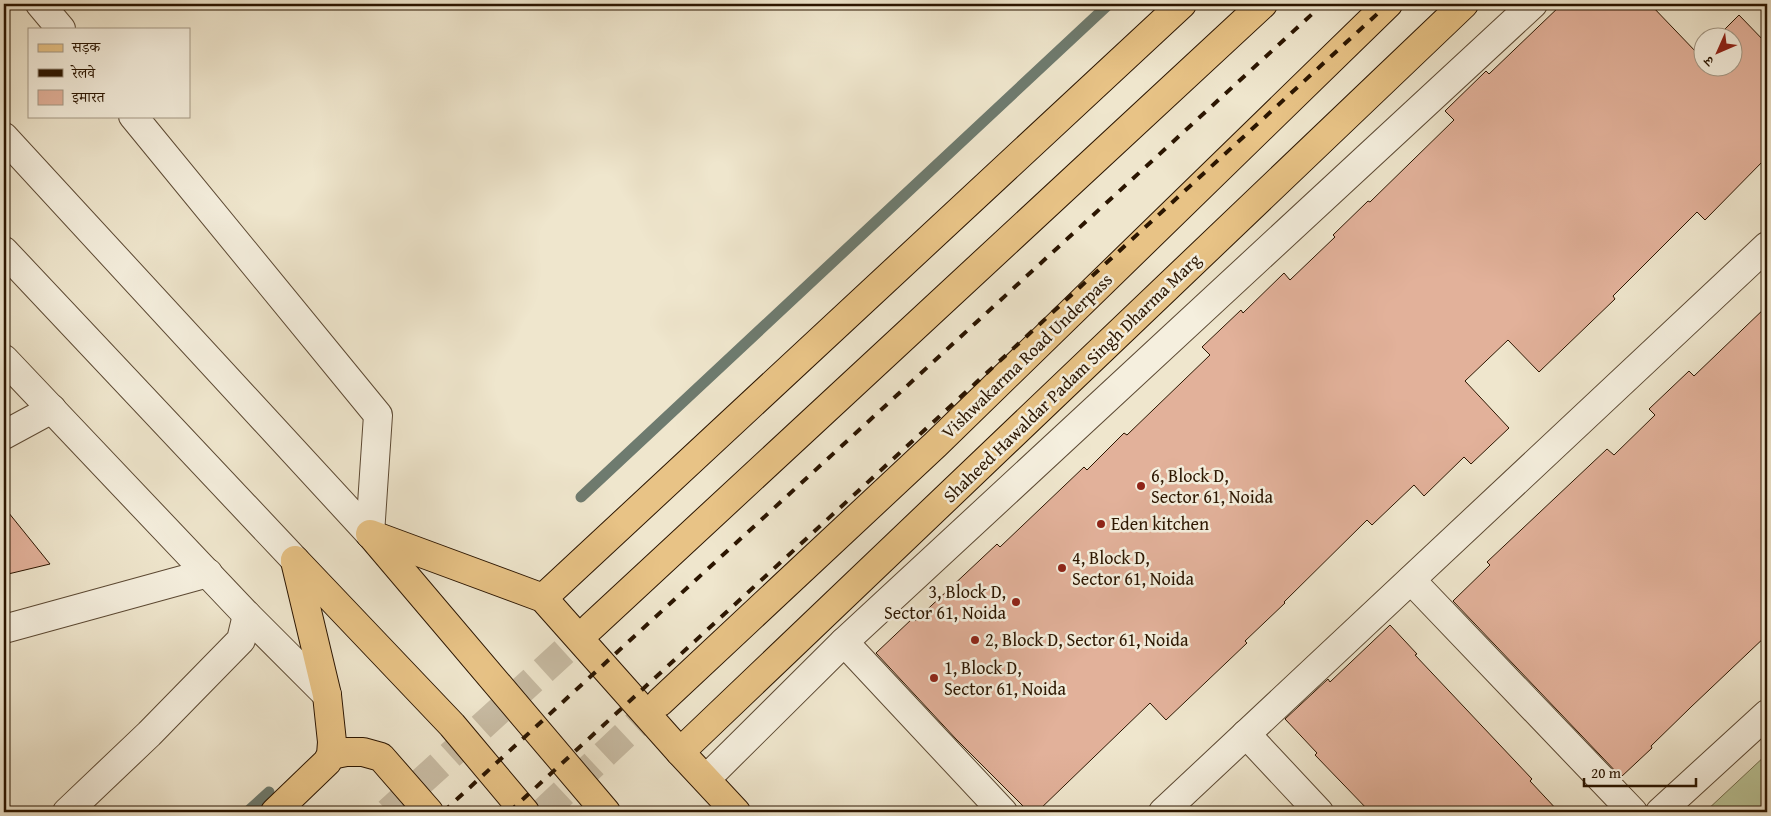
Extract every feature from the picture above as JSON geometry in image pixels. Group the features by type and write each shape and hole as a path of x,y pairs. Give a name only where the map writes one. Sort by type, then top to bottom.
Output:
{"main road":[{"path":"544,598 1182,4"},
{"path":"591,627 1263,4"},
{"name":"Vishwakarma Road Underpass","path":"660,702 936,444 1388,4"},
{"name":"Shaheed Hawaldar Padam Singh Dharma Marg","path":"680,752 1464,4"},
{"path":"370,534 544,598 680,752 736,812"},
{"path":"370,534 606,812"},
{"path":"275,812 327,762 331,755 332,742 327,695 295,560"},
{"path":"295,560 452,725 526,812"},
{"path":"331,755 346,752 363,752 381,757 429,812"}],"street":[{"path":"40,4 60,28"},
{"path":"706,779 844,642 1533,4"},
{"path":"135,118 378,415 370,534"},
{"path":"4,137 370,534"},
{"path":"1163,812 1767,246"},
{"path":"4,251 295,560"},
{"path":"4,359 247,614 327,695"},
{"path":"4,435 52,409"},
{"path":"4,629 208,573"},
{"path":"1411,580 1633,812"},
{"path":"67,812 150,734 241,640 247,614"},
{"path":"844,642 1003,812"},
{"path":"1660,812 1767,714"},
{"path":"1246,734 1319,812"}],"green space":[{"path":"1767,754 1767,812 1705,812"}],"building":[{"path":"1562,4 1650,4 1694,50 1694,78 1744,78 1744,28 1726,28 1739,15 1767,44 1767,157 1705,220 1697,212 1613,296 1615,299 1539,372 1508,340 1465,381 1509,428 1471,464 1464,457 1424,496 1414,485 1372,525 1367,520 1245,641 1247,643 1166,720 1150,703 1037,812 1029,812 956,739 876,653 913,618 915,621 997,544 1000,547 1084,467 1087,470 1124,433 1127,435 1210,355 1202,347 1241,310 1243,313 1284,273 1290,280 1335,237 1333,235 1368,201 1370,202 1454,120 1445,111 1486,71 1489,74"},
{"path":"1767,306 1767,635 1621,777 1453,601 1490,565 1487,562 1607,449 1614,455 1655,415 1649,409 1689,371 1694,376"},
{"path":"4,507 50,564 4,575"},
{"path":"1390,625 1417,654 1415,655 1532,779 1530,781 1559,812 1370,812 1315,755 1317,753 1285,719 1328,679 1330,682"}],"waterway":[{"path":"581,497 1109,4"},
{"path":"247,812 269,792"}],"tunnel":[{"path":"388,812 591,627"},
{"path":"543,812 660,702"}],"railway":[{"path":"443,812 1323,4"},
{"path":"509,812 1388,4"}],"place":[{"name":"6, Block D, Sector 61, Noida","path":"1141,486"},
{"name":"Eden kitchen","path":"1101,524"},
{"name":"4, Block D, Sector 61, Noida","path":"1062,568"},
{"name":"3, Block D, Sector 61, Noida","path":"1016,602"},
{"name":"2, Block D, Sector 61, Noida","path":"975,640"},
{"name":"1, Block D, Sector 61, Noida","path":"934,678"}]}
